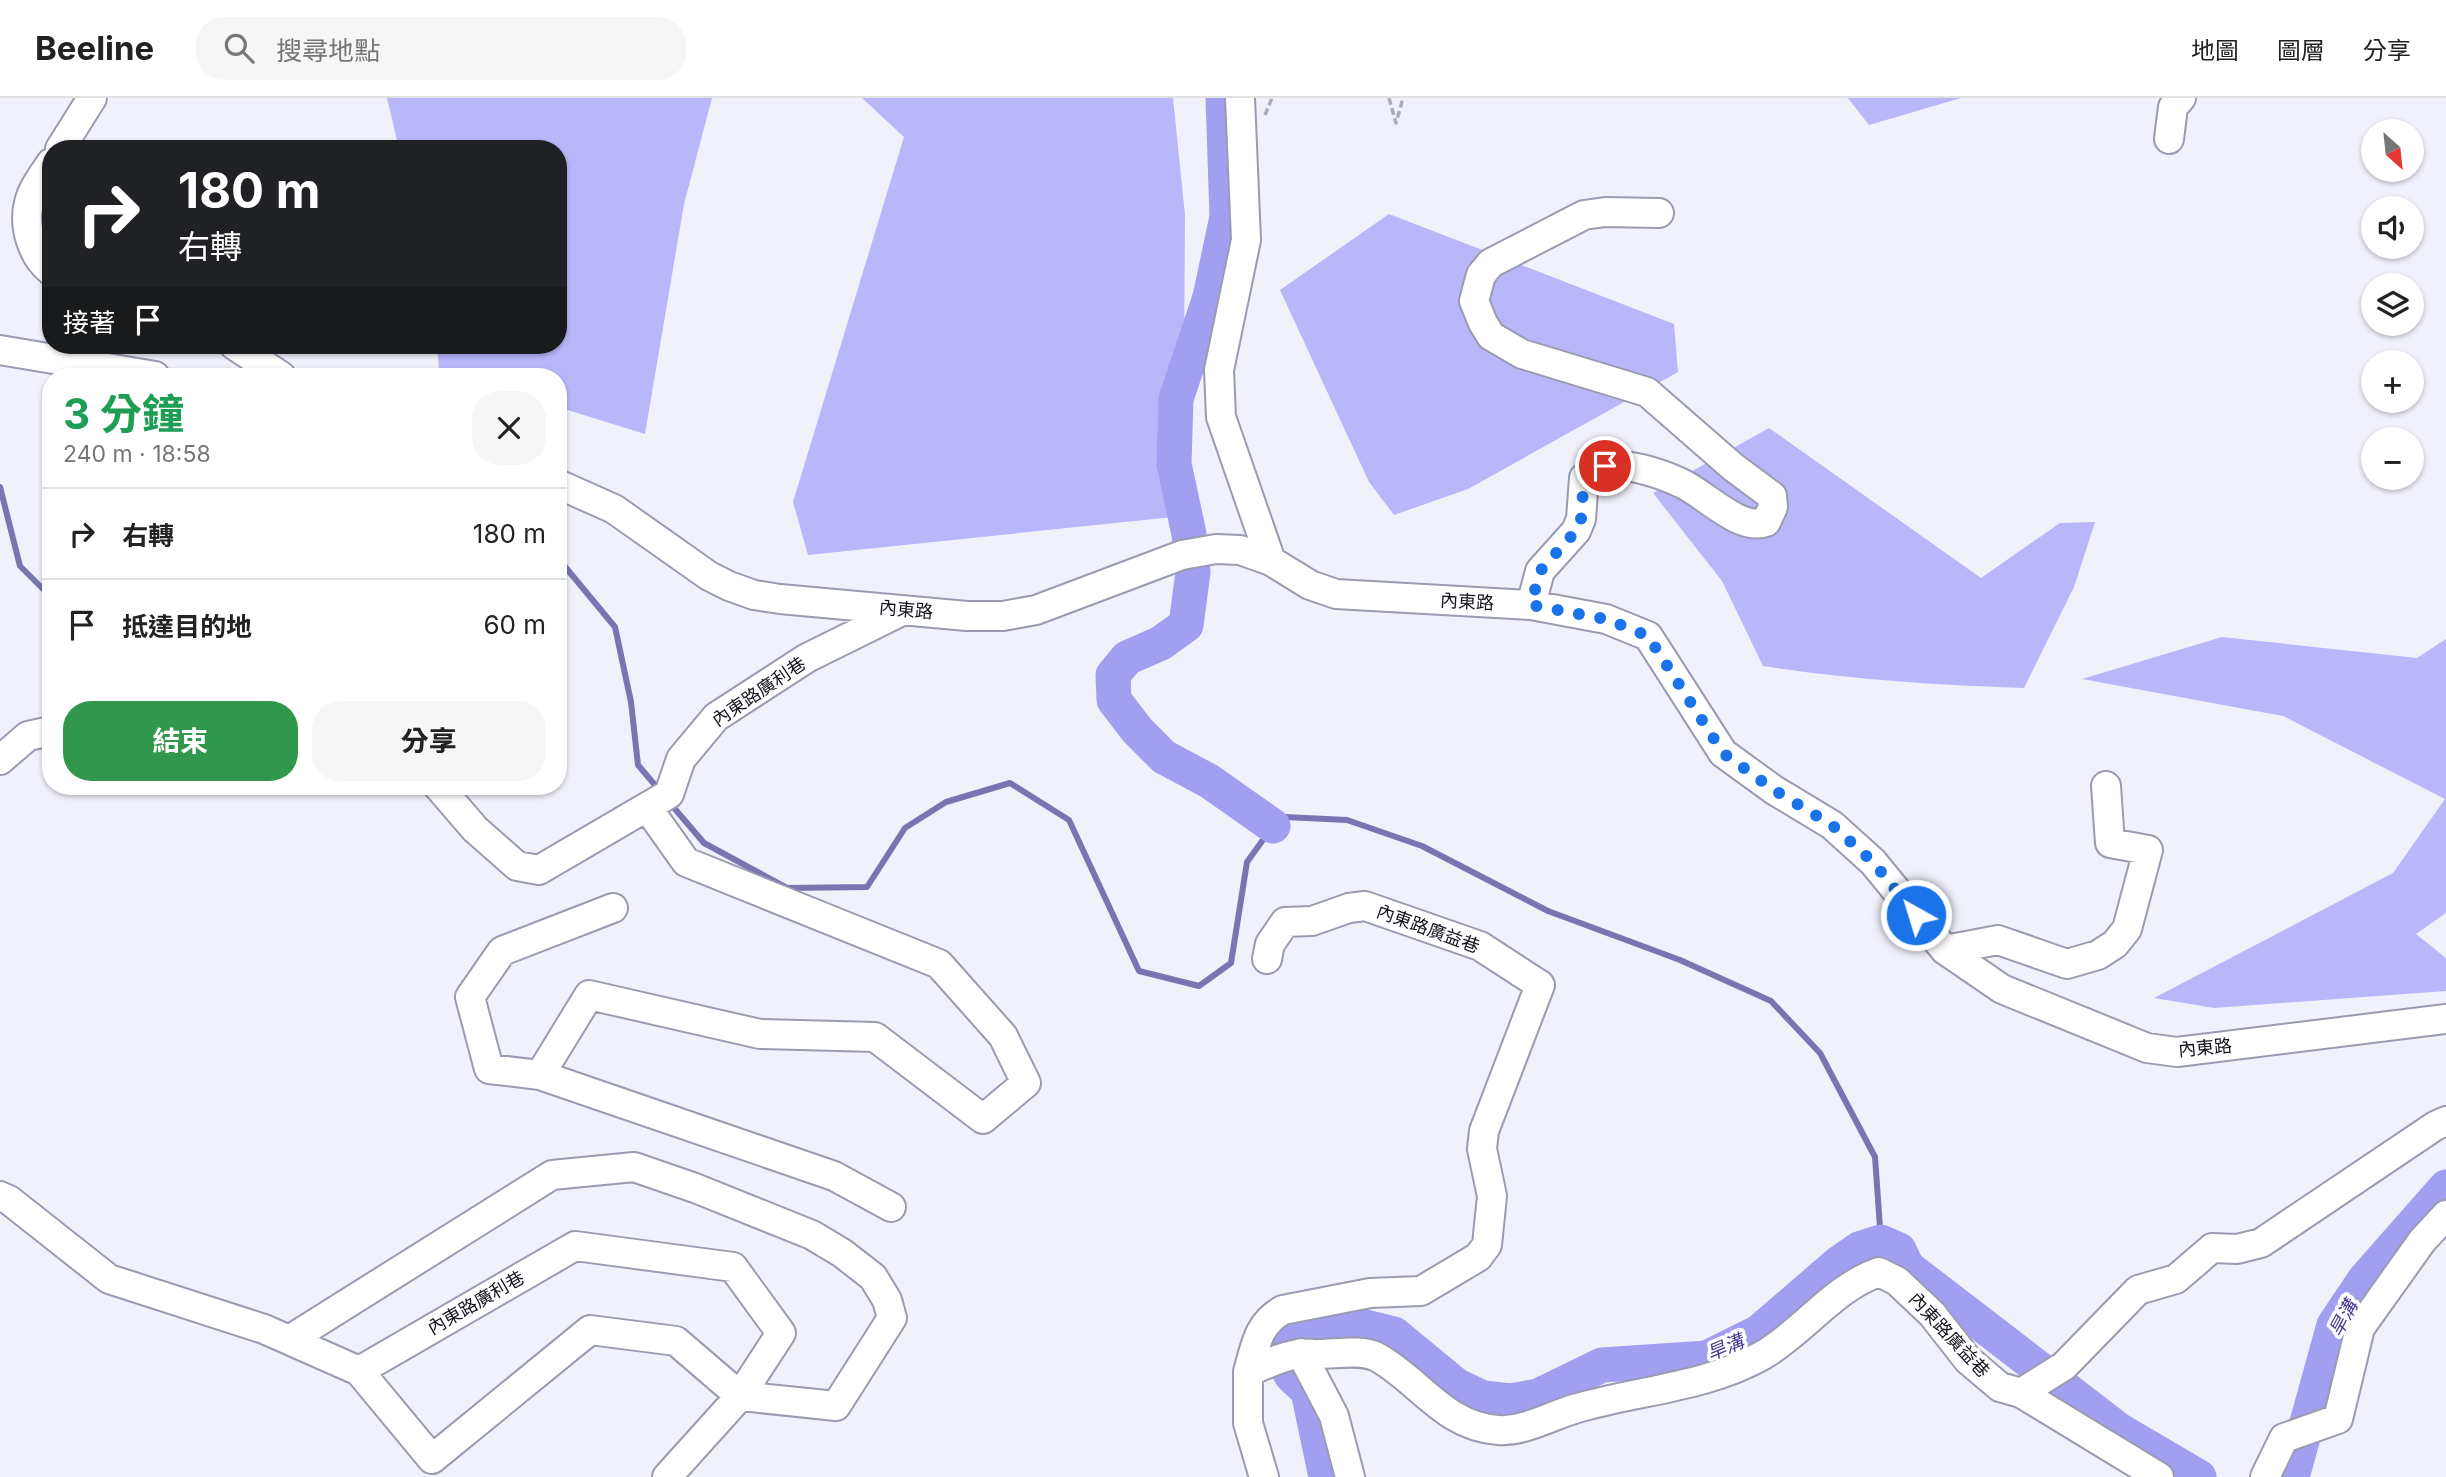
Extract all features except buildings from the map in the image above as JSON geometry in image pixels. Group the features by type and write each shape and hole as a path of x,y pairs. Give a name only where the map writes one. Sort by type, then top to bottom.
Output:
{"street":[{"path":"66,140 92,98"},
{"path":"1240,98 1245,240 1219,370 1221,417 1271,561"},
{"path":"2169,139 2173,107 2181,98"},
{"path":"42,179 29,202 27,225 33,247 42,261"},
{"path":"1531,605 1540,571 1576,531 1581,519 1584,478 1605,466 1632,466 1681,483 1743,522 1759,525 1766,522 1773,507 1772,496 1733,467 1647,392 1522,354 1491,336 1474,301 1481,275 1491,263 1584,215 1605,212 1659,213"},
{"path":"0,350 4,353 102,368"},
{"path":"248,354 269,368"},
{"name":"內東路","path":"567,488 614,509 709,576 754,595 780,599 1003,616 1036,610 1194,553 1240,550 1271,561 1310,585 1336,594 1531,605 1606,619 1648,636 1723,753 1774,790 1832,825 1873,862 1945,950 2001,989 2147,1048 2177,1052 2446,1019"},
{"name":"內東路廣利巷","path":"446,795 475,829 517,866 539,870 669,794 681,759 716,717 807,658 903,610"},
{"path":"0,760 29,736 42,733"},
{"path":"1945,950 1998,940 2067,964 2098,955 2115,944 2127,929 2148,850 2110,843 2106,786"},
{"path":"540,1074 589,995 760,1034 875,1037 983,1119 1027,1083 1003,1036 939,964 686,862 647,807"},
{"name":"內東路廣益巷","path":"1264,1477 1248,1423 1248,1372 1262,1326 1271,1316 1283,1310 1370,1293 1421,1291 1478,1256 1487,1245 1492,1196 1482,1149 1484,1132 1541,985 1480,946 1364,906 1349,908 1312,921 1285,922 1270,944 1267,959"},
{"path":"613,908 502,951 470,997 489,1069 540,1074 834,1176 891,1207"},
{"path":"2159,1477 2021,1393 2064,1366 2138,1290 2176,1279 2212,1248 2236,1249 2261,1243 2446,1121"},
{"path":"0,1196 9,1200 109,1279 264,1329 359,1371 432,1459 590,1329 676,1341 740,1396 836,1406 892,1318 887,1300 873,1277 842,1253 812,1236 695,1188 634,1167 552,1175 289,1340"},
{"path":"2265,1477 2284,1438 2338,1419 2360,1328 2422,1241 2446,1214"},
{"name":"內東路廣利巷","path":"359,1371 575,1247 733,1267 781,1333 740,1396 667,1477"},
{"name":"內東路廣益巷","path":"1248,1372 1274,1360 1300,1353 1338,1352 1375,1356 1460,1420 1477,1427 1500,1431 1576,1408 1718,1376 1764,1354 1847,1289 1863,1278 1879,1272 1897,1281 1932,1314 1968,1360 2000,1387 2021,1393"},
{"path":"1300,1353 1334,1416 1350,1477"}],"path":[{"path":"1389,98 1395,123 1403,98"}],"shaded area":[{"path":"387,98 712,98 684,204 645,434 567,410 567,368 439,368 438,354 567,354 567,140 397,140"},
{"path":"862,98 1173,98 1185,215 1183,516 808,555 793,502 904,137"},
{"path":"1848,98 1961,98 1869,125"},
{"path":"1389,214 1674,324 1678,372 1468,489 1394,515 1369,482 1280,290"},
{"path":"1769,428 1981,578 2060,523 2095,522 2074,587 2024,688 1893,681 1763,666 1722,581 1653,493"},
{"path":"2222,637 2417,658 2446,639 2446,913 2416,934 2446,958 2446,991 2214,1008 2154,998 2393,873 2445,799 2283,716 2082,679"}],"waterway":[{"path":"1223,98 1227,217 1210,297 1176,399 1174,464 1189,534 1193,572 1186,625 1161,643 1127,658 1113,675 1114,700 1137,730 1164,757 1209,781 1273,826"},
{"path":"0,487 20,566 42,588"},
{"path":"567,569 615,627 631,702 638,765 660,791"},
{"path":"669,802 704,843 787,888 867,887 905,828 946,802 1010,783 1069,820 1139,971 1199,986 1231,963 1247,862 1273,826 1285,817 1347,820 1422,846 1548,911 1680,960 1771,1001 1820,1053 1875,1157 1881,1242"},
{"name":"旱溝","path":"2292,1477 2334,1325 2365,1279 2446,1187"},
{"name":"旱溝","path":"1326,1477 1308,1391 1291,1375 1278,1348 1288,1333 1305,1327 1349,1323 1394,1334 1457,1386 1483,1398 1511,1401 1538,1396 1602,1365 1707,1358 1759,1332 1839,1263 1859,1249 1881,1242 1899,1250 1907,1267 2119,1430 2199,1477"}],"route":[{"path":"1605,466 1584,478 1581,519 1576,531 1540,571 1531,605 1606,619 1648,636 1723,753 1774,790 1832,825 1873,862 1916,915"}]}
